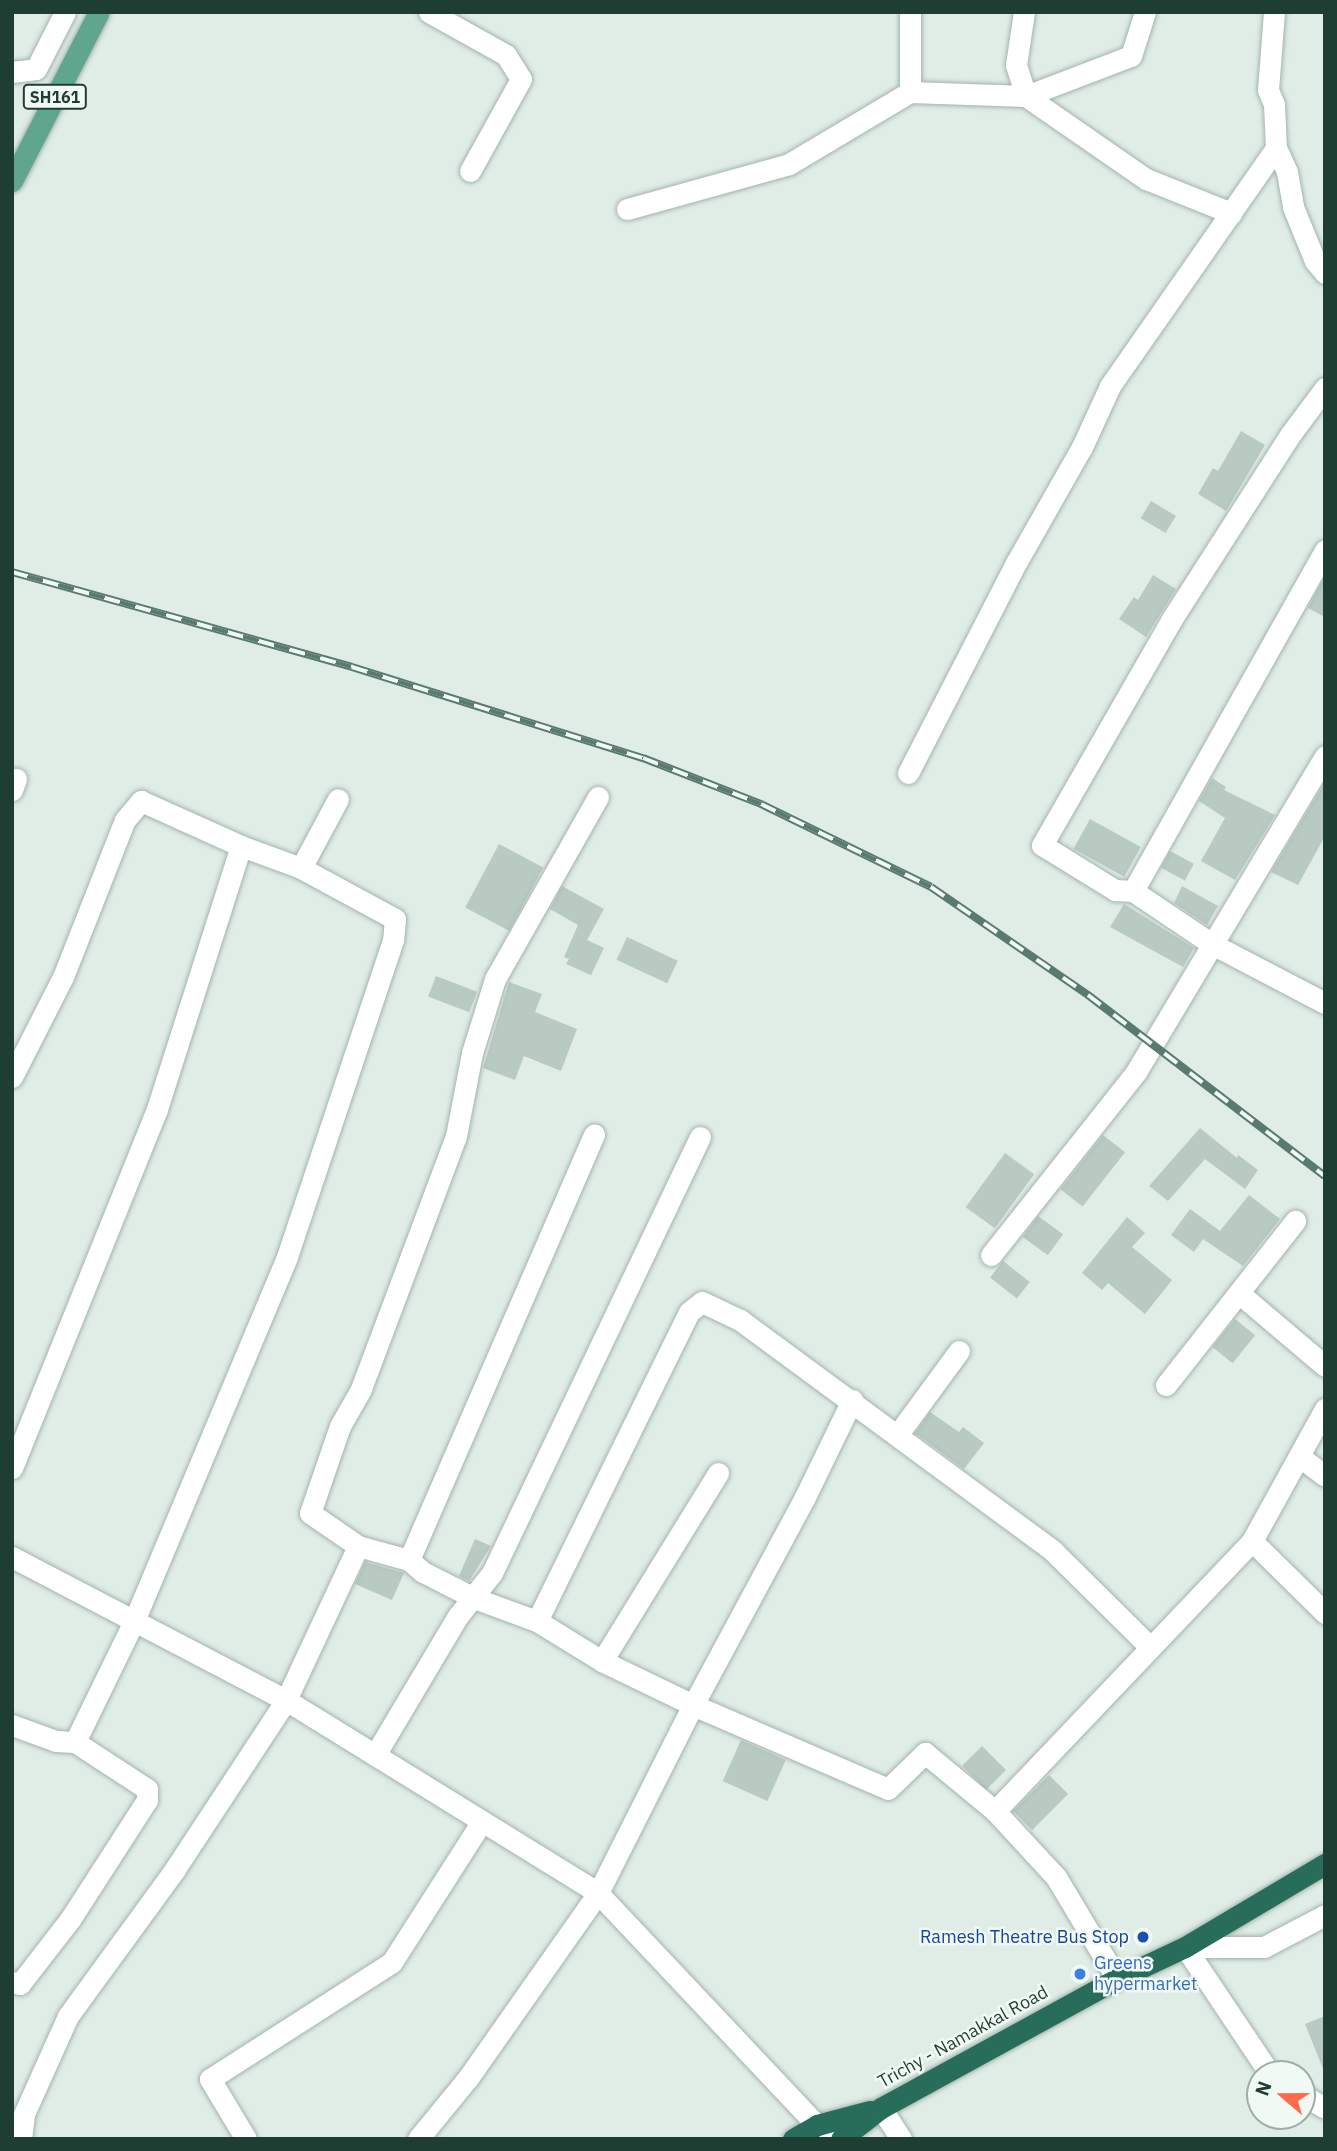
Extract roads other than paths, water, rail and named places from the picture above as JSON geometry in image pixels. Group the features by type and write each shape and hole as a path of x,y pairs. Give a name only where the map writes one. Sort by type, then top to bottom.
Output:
{"highway":[{"name":"Trichy - Namakkal Road","path":"793,2139 824,2132 881,2108 1117,1979 1185,1947 1325,1864"},
{"name":"Trichy - Namakkal Road","path":"841,2139 881,2108"}],"main road":[{"name":"SH161","path":"12,181 98,13"}],"street":[{"path":"12,72 36,69 65,12"},
{"path":"429,12 506,55 520,79 470,171"},
{"path":"910,12 910,92"},
{"path":"1024,12 1016,65 1026,96 1146,179 1231,213"},
{"path":"627,209 789,164 910,92 1026,96 1131,55 1144,12"},
{"path":"1270,13 1268,90 1275,104 1276,148 1287,172 1293,207 1315,261 1325,273"},
{"path":"908,773 1016,563 1082,447 1110,386 1276,148"},
{"path":"1325,388 1290,435 1172,620 1042,845 1115,890 1133,891 1212,944 1325,1003"},
{"path":"1133,891 1325,550"},
{"path":"992,1255 1136,1072 1325,756"},
{"path":"598,797 495,979 472,1053 456,1136 360,1391 340,1426 310,1513 358,1546 409,1560 423,1572 474,1598 537,1621 602,1661 693,1705 888,1789 925,1753 995,1811 1056,1877 1117,1979"},
{"path":"301,868 338,799"},
{"path":"12,1077 63,977 125,820 141,801 241,846 301,868 395,919 393,940 287,1257 134,1620 75,1742"},
{"path":"12,1468 157,1109 241,846"},
{"path":"409,1560 594,1134"},
{"path":"375,1755 458,1616 492,1573 700,1137"},
{"path":"1166,1385 1295,1221"},
{"path":"1240,1294 1325,1366"},
{"path":"537,1621 689,1312 702,1302 740,1320 1054,1551 1149,1646"},
{"path":"898,1434 959,1351"},
{"path":"418,2139 468,2078 598,1892 693,1705 805,1497 852,1400"},
{"path":"995,1811 1149,1646 1252,1541 1325,1409"},
{"path":"1300,1457 1325,1476"},
{"path":"602,1661 718,1473"},
{"path":"1252,1541 1325,1613"},
{"path":"21,2139 24,2114 68,2017 175,1869 286,1700 358,1546"},
{"path":"12,1557 286,1700 598,1892 824,2132"},
{"path":"12,1725 56,1741 75,1742 148,1789 147,1800 71,1919 20,1984 12,1982"},
{"path":"246,2139 210,2079 392,1962 482,1821"},
{"path":"1185,1947 1264,1947 1325,1915"},
{"path":"1185,1947 1261,2060"},
{"path":"881,2108 901,2139"}],"railway":[{"path":"12,572 352,667 643,758 761,804 931,887 1088,995 1325,1176"}],"place":[{"name":"Ramesh Theatre Bus Stop","path":"1143,1937"},
{"name":"Greens hypermarket","path":"1080,1974"}]}
